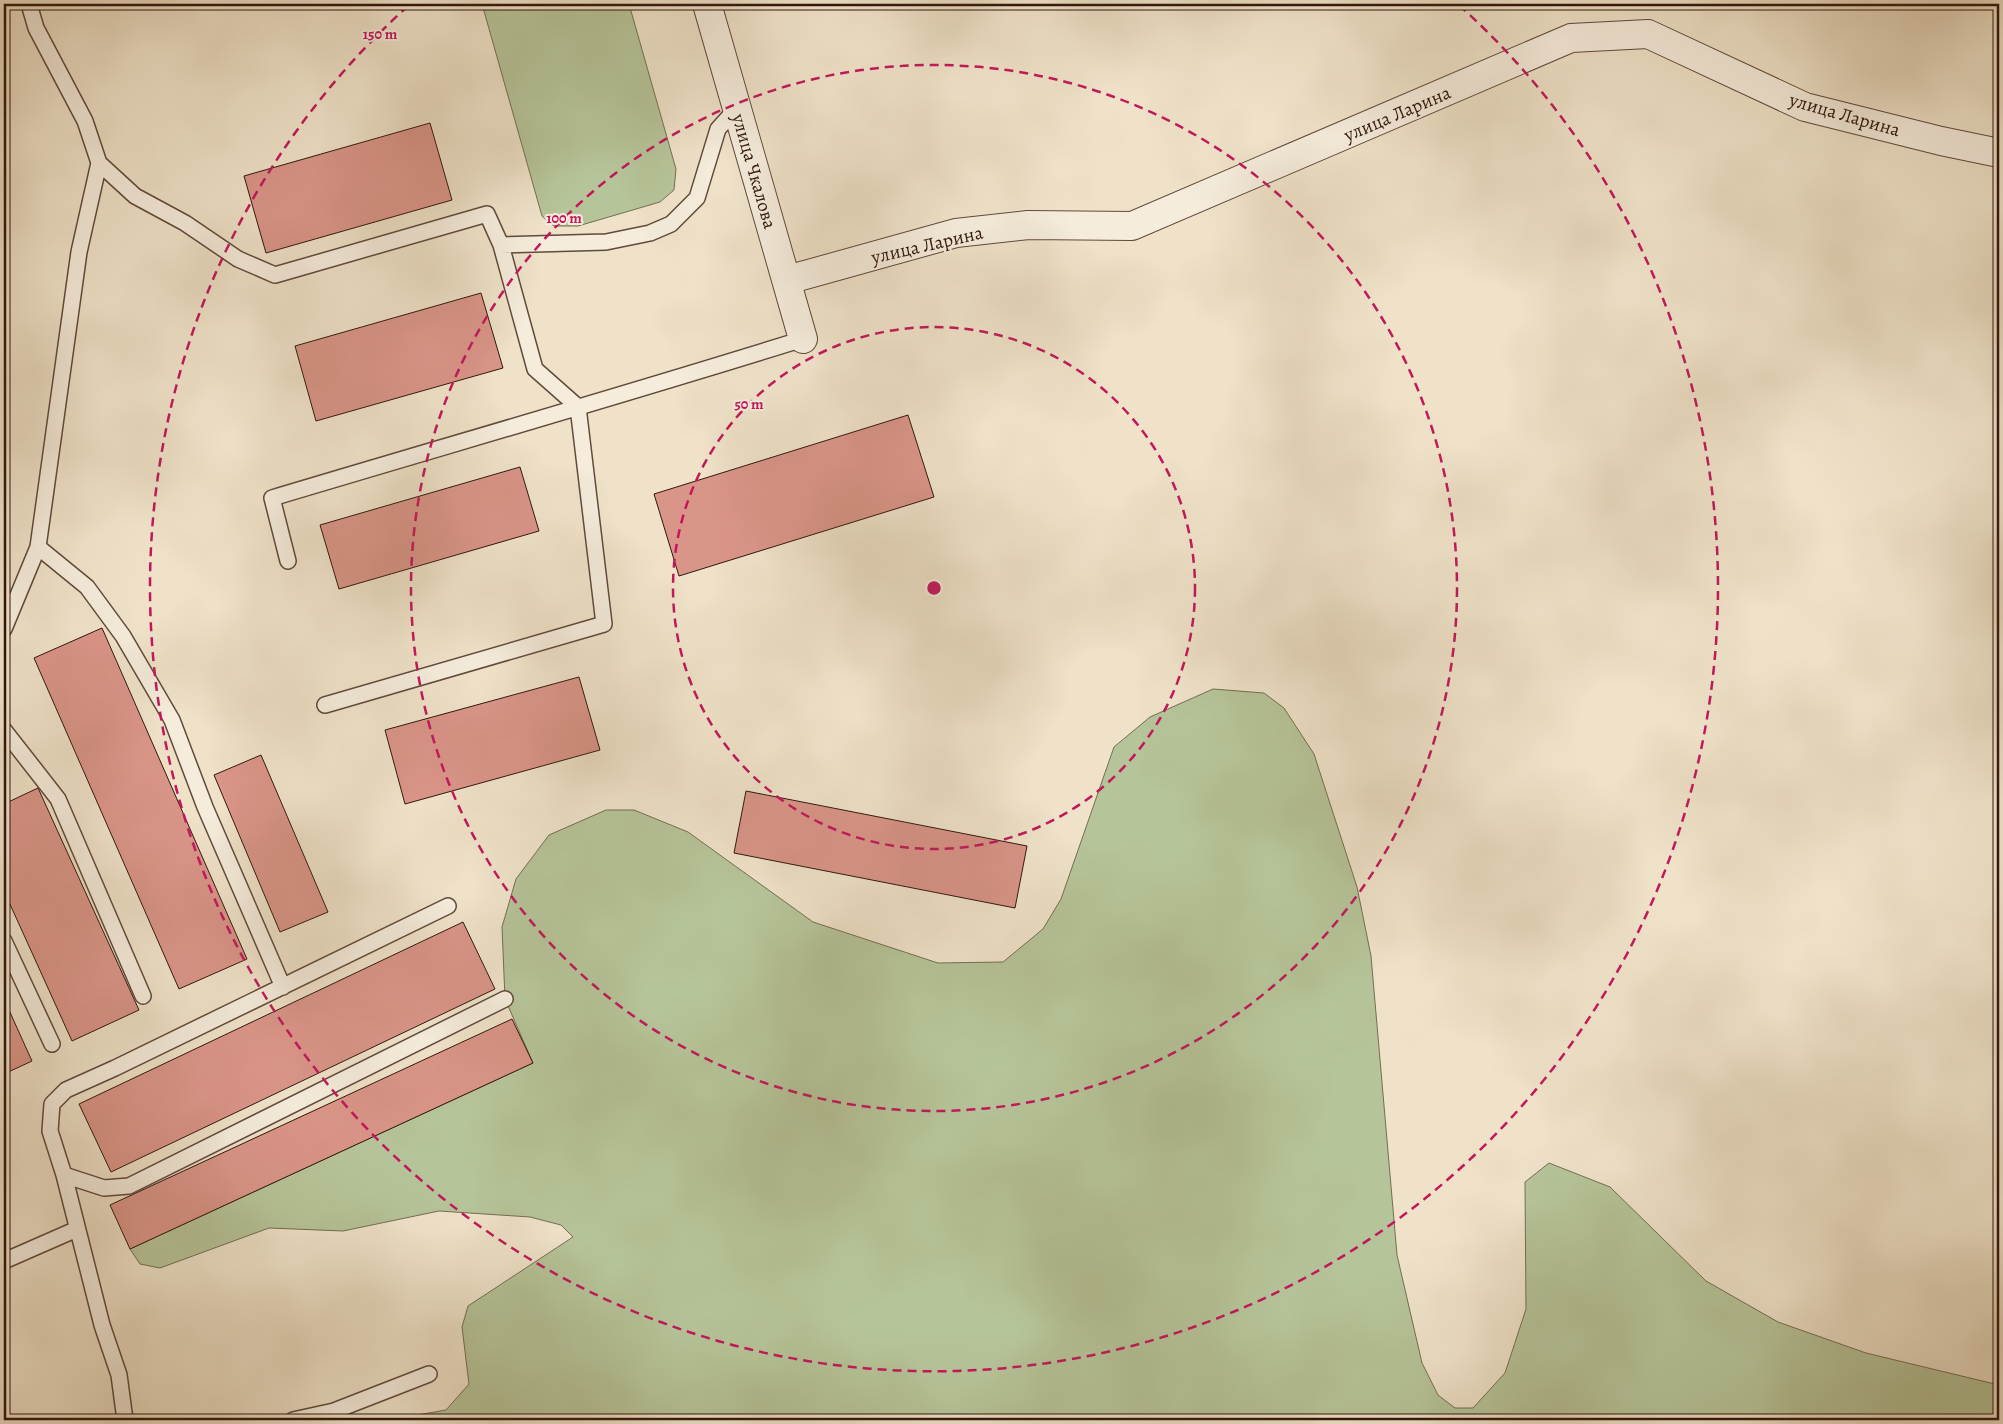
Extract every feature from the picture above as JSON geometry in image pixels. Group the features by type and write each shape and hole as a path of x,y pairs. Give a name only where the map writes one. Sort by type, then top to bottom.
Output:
{"street":[{"name":"улица Чкалова","path":"707,4 803,339"},
{"name":"улица Ларина","path":"787,280 956,233 1028,225 1132,226 1571,38 1648,34 1805,107 1999,153"}],"lane":[{"path":"29,4 36,28 85,121 99,163 134,196 185,223 238,259 275,275 487,214 501,245 534,369 578,407 604,624 325,705"},
{"path":"501,245 606,242 650,233 671,224 696,198 718,129 737,108"},
{"path":"4,628 38,547 79,252 99,163"},
{"path":"288,561 272,498 658,384 803,339"},
{"path":"38,547 87,587 123,636 172,720 205,807 283,987"},
{"path":"4,730 58,799 143,996"},
{"path":"125,1420 119,1375 102,1325 64,1175 50,1131 52,1104 66,1090 448,906"},
{"path":"4,941 52,1044"},
{"path":"64,1175 104,1188 129,1186 505,999"},
{"path":"4,1261 77,1229"},
{"path":"293,1420 334,1410 429,1374"}],"green space":[{"path":"482,4 629,4 676,169 674,190 660,202 578,226 554,226 542,216"},
{"path":"1213,689 1264,693 1284,708 1314,754 1357,887 1371,956 1397,1255 1422,1363 1438,1395 1455,1408 1473,1408 1505,1373 1526,1309 1525,1182 1549,1163 1610,1187 1706,1281 1778,1322 1866,1353 1999,1385 1999,1420 389,1420 446,1410 469,1384 462,1327 468,1306 573,1237 561,1225 530,1217 439,1211 343,1231 269,1228 160,1268 140,1264 130,1249 533,1063 505,999 502,927 516,879 549,835 606,810 634,810 688,832 813,922 938,963 1003,962 1043,929 1061,899 1114,747 1150,717"}],"building":[{"path":"430,123 452,200 266,253 244,176"},
{"path":"481,293 503,368 316,421 295,346"},
{"path":"908,415 934,497 679,576 654,494"},
{"path":"520,467 539,531 339,589 320,525"},
{"path":"102,628 247,959 179,989 34,658"},
{"path":"579,677 600,750 405,804 385,730"},
{"path":"261,755 328,912 280,932 214,775"},
{"path":"38,788 139,1010 72,1041 4,891 4,804"},
{"path":"746,791 1027,846 1015,908 734,853"},
{"path":"463,922 495,989 111,1172 79,1104"},
{"path":"4,999 32,1061 4,1074"},
{"path":"512,1019 533,1063 130,1249 110,1205"}]}
